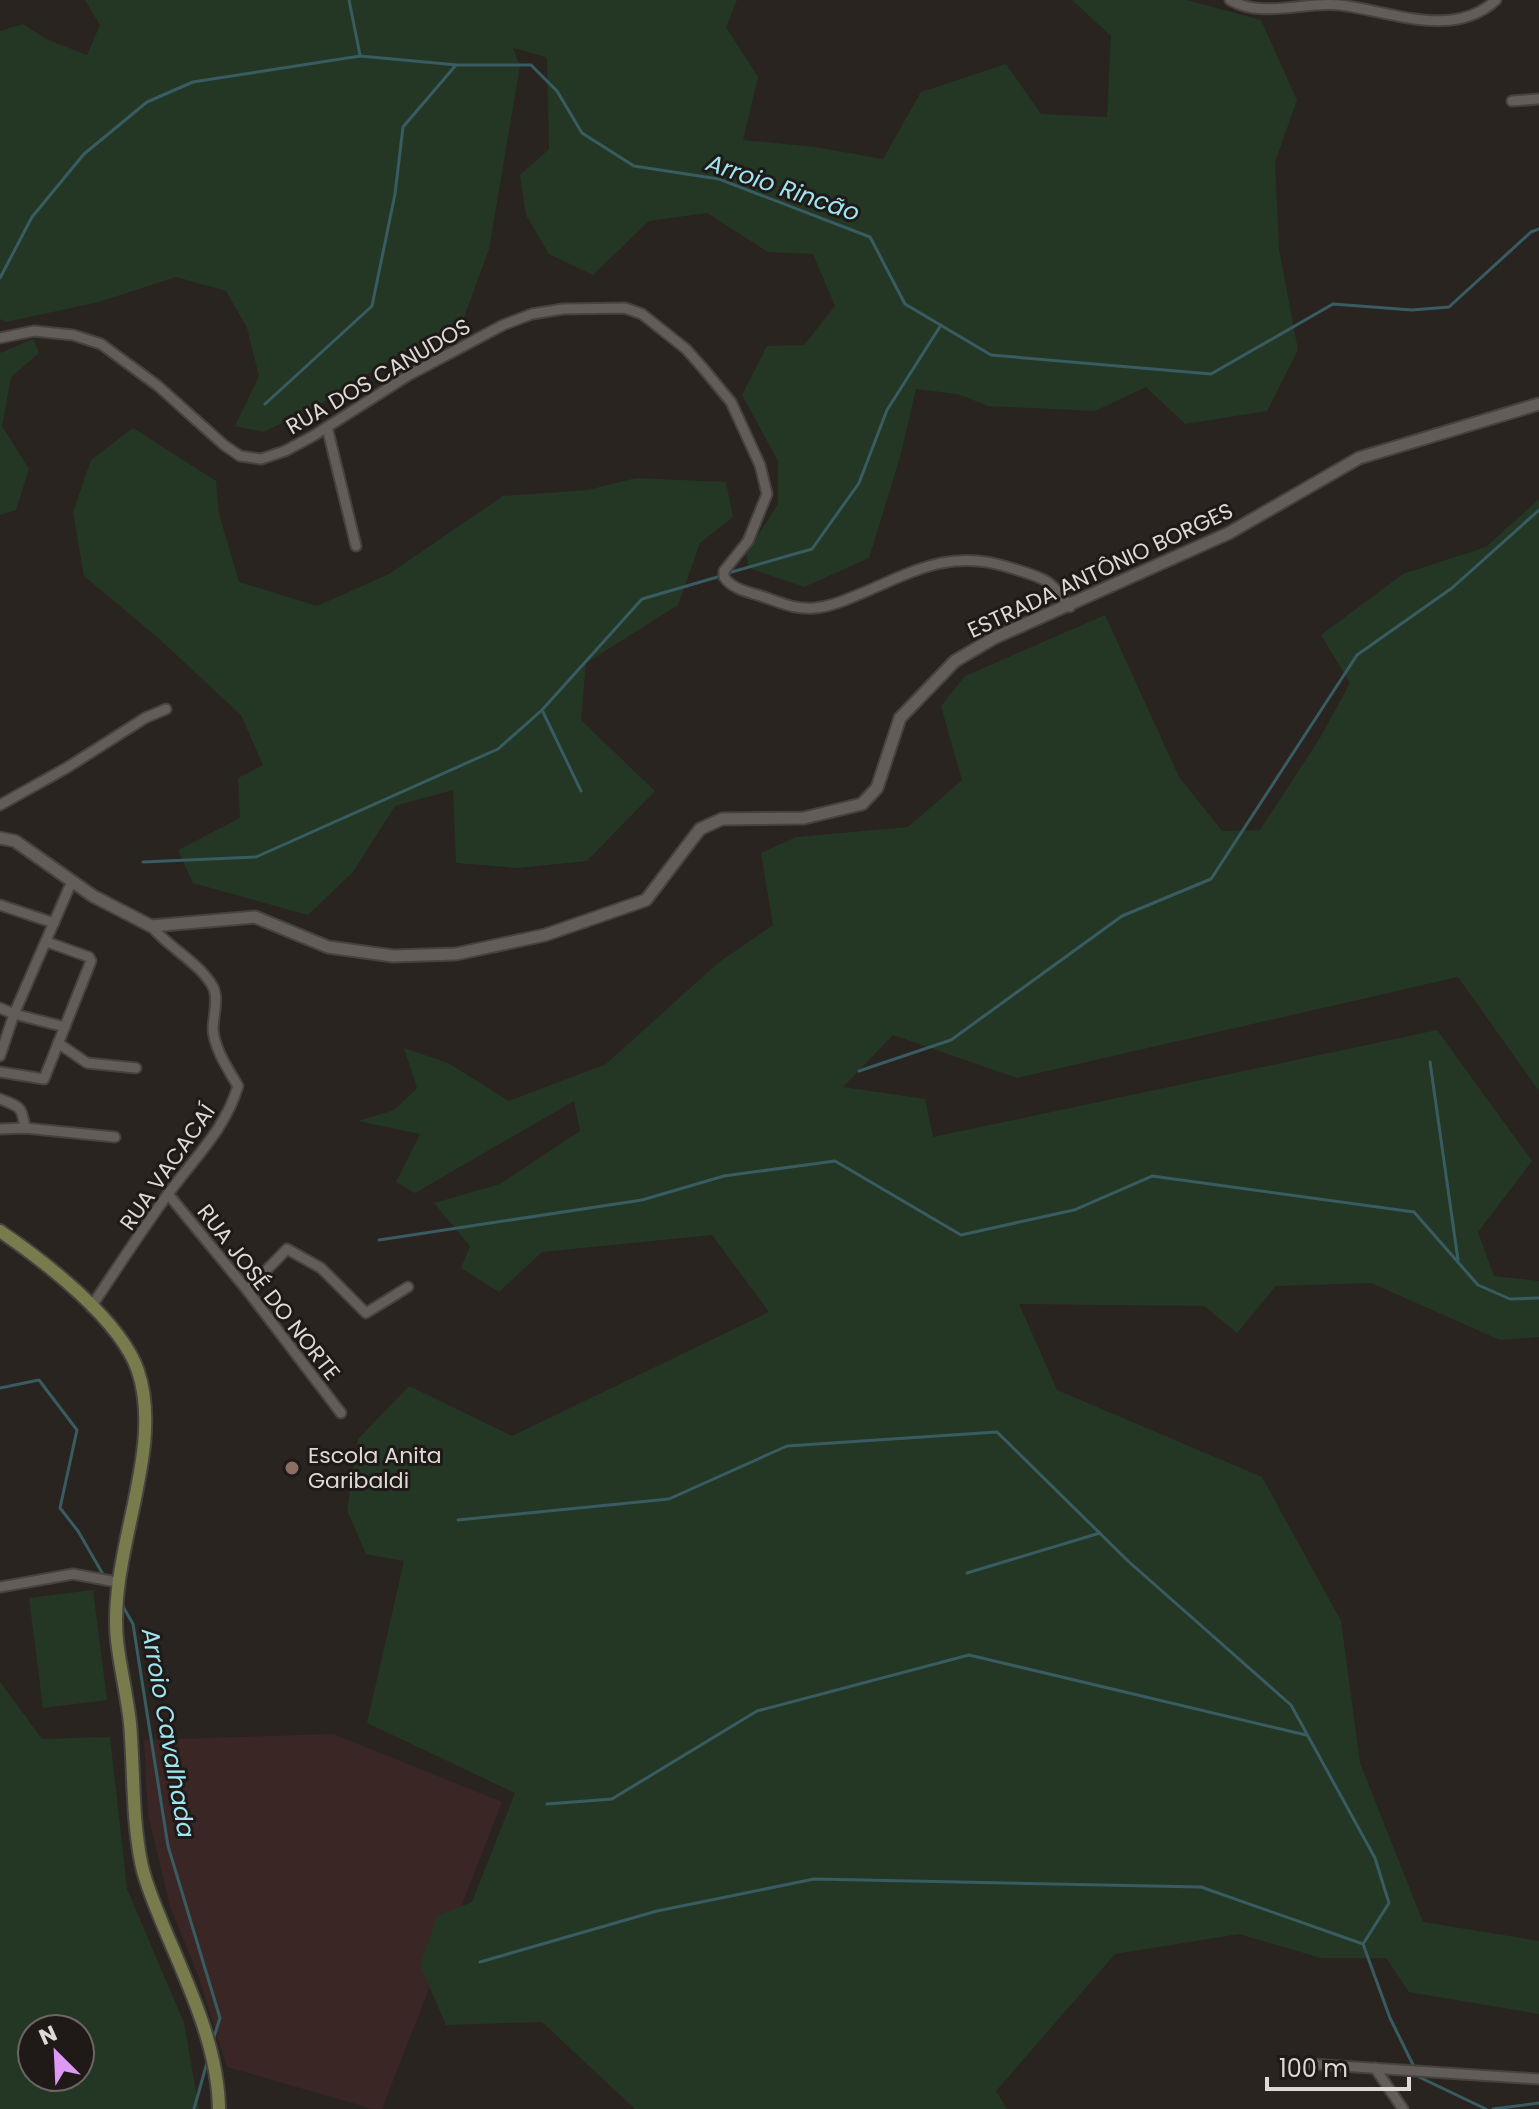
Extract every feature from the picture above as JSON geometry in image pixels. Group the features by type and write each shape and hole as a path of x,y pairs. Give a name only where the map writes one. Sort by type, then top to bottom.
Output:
{"main road":[{"path":"0,1231 33,1253 120,1335 138,1373 146,1432 117,1586 117,1637 129,1722 141,1863 206,2035 215,2068 219,2109"}],"street":[{"path":"1230,0 1264,10 1340,5 1400,18 1441,20 1477,14 1496,0"},
{"path":"1512,101 1539,99"},
{"name":"RUA DOS CANUDOS","path":"0,338 34,331 73,335 101,344 158,386 240,456 261,459 285,451 409,375 503,325 532,314 563,309 625,308 642,314 686,349 702,367 731,402 760,465 767,494 748,541 724,571 724,577 734,587 795,608 815,608 837,604 943,561 974,559 989,560 1047,580 1070,607"},
{"name":"ESTRADA ANTÔNIO BORGES","path":"151,926 255,917 328,947 393,956 456,954 545,935 646,900 700,829 722,819 804,818 862,804 877,788 900,718 955,661 994,638 1070,607 1229,533 1359,458 1539,404"},
{"path":"327,427 356,546"},
{"path":"0,805 68,767 145,718 166,709"},
{"path":"0,838 15,841 72,881 130,917 151,926"},
{"path":"0,1056 14,1014 72,881"},
{"path":"0,905 54,923"},
{"name":"RUA VACACAÍ","path":"91,1307 168,1194 215,1136 233,1103 238,1086 218,1051 213,1031 216,990 151,926"},
{"path":"0,1072 44,1079 91,959 47,942"},
{"path":"0,1008 65,1027"},
{"path":"58,1043 87,1063 136,1068"},
{"path":"0,1099 18,1106 25,1128"},
{"path":"0,1129 25,1128 115,1137"},
{"name":"RUA JOSÉ DO NORTE","path":"168,1194 247,1290 341,1413"},
{"path":"247,1290 287,1249 321,1268 366,1313 408,1287"},
{"path":"0,1587 73,1574 117,1586"},
{"path":"1310,2064 1539,2079"},
{"path":"1375,2068 1403,2109"}],"shaded area":[{"path":"333,1734 502,1802 382,2109 227,2067 199,1978 170,1906 148,1815 144,1740"}],"green space":[{"path":"85,0 737,0 726,27 758,77 743,140 815,147 883,159 921,92 1006,64 1041,114 1107,117 1111,36 1072,0 1187,0 1261,20 1297,100 1275,162 1279,249 1298,350 1267,411 1185,424 1146,387 1095,411 988,406 958,394 916,389 900,457 869,558 804,587 749,568 746,554 778,504 778,461 742,395 767,346 804,345 835,306 813,254 768,252 707,213 649,221 593,275 549,254 526,215 520,175 549,149 547,60 546,57 513,48 520,66 489,249 461,326 401,353 316,407 263,432 235,426 259,376 247,328 226,291 176,277 99,302 6,322 0,319 0,31 23,24 46,39 87,55 100,25"},
{"path":"33,339 39,353 11,377 2,426 29,469 16,510 0,515 0,353"},
{"path":"133,428 216,481 219,514 239,582 317,606 389,574 503,496 588,490 636,478 726,482 733,517 700,543 678,605 586,663 581,720 655,791 587,861 518,868 456,863 453,790 395,806 353,872 308,915 193,883 178,850 240,818 238,778 263,765 241,715 157,637 84,576 73,512 91,460"},
{"path":"1539,499 1539,1091 1458,977 1017,1078 893,1035 843,1087 925,1099 933,1137 1437,1030 1532,1161 1478,1232 1494,1276 1539,1281 1539,1337 1500,1340 1371,1283 1276,1286 1237,1333 1204,1306 1019,1304 1057,1390 1262,1477 1341,1621 1360,1763 1423,1922 1539,1941 1539,2014 1409,1992 1386,1958 1321,1958 1239,1934 1115,1954 996,2091 1007,2109 635,2109 542,2022 446,2025 420,1965 437,1916 472,1902 515,1793 367,1723 404,1561 366,1554 347,1510 358,1439 409,1386 512,1436 769,1312 712,1235 542,1252 499,1292 461,1268 470,1246 434,1203 500,1184 580,1131 574,1101 415,1193 396,1182 420,1134 358,1121 394,1110 417,1088 404,1048 448,1063 509,1101 606,1064 718,963 773,925 761,853 796,837 908,827 962,780 941,706 965,676 1105,615 1179,777 1222,831 1260,830 1320,738 1350,683 1321,635 1403,574 1486,547"},
{"path":"93,1590 107,1700 43,1708 29,1598"},
{"path":"0,1682 42,1739 110,1737 127,1889 184,2023 199,2109 0,2109"}],"waterway":[{"path":"349,0 360,55"},
{"name":"Arroio Rincão","path":"0,278 32,217 84,154 147,102 193,82 360,56 457,65 531,65 557,91 582,133 634,166 719,179 870,237 905,304 991,355 1211,374 1333,304 1412,310 1449,307 1531,232 1539,229"},
{"path":"265,404 372,306 395,194 403,127 456,65"},
{"path":"728,573 812,549 859,483 887,410 941,325"},
{"path":"859,1071 951,1040 1122,916 1211,879 1357,655 1452,588 1539,510"},
{"path":"143,862 256,857 498,749 542,710 642,599 721,576"},
{"path":"543,712 581,791"},
{"path":"1430,1062 1458,1260"},
{"path":"379,1240 642,1200 724,1176 835,1161 961,1235 1074,1210 1152,1176 1414,1212 1478,1285 1510,1299 1539,1298"},
{"name":"Arroio Cavalhada","path":"0,1388 39,1380 77,1430 60,1508 78,1531 104,1576"},
{"path":"458,1520 669,1499 787,1446 997,1432 1128,1561 1291,1705 1375,1858 1389,1903 1363,1944"},
{"path":"967,1573 1100,1533"},
{"name":"Arroio Cavalhada","path":"121,1603 133,1624 168,1846 220,2018 213,2040"},
{"path":"547,1804 612,1799 757,1711 969,1655 1306,1735"},
{"path":"480,1962 657,1911 814,1879 1201,1887 1363,1944 1390,2018 1419,2077 1486,2109"},
{"name":"Arroio Cavalhada","path":"194,2109 208,2059"},
{"path":"1493,2109 1539,2103"}],"place":[{"name":"Escola Anita Garibaldi","path":"292,1468"}]}
